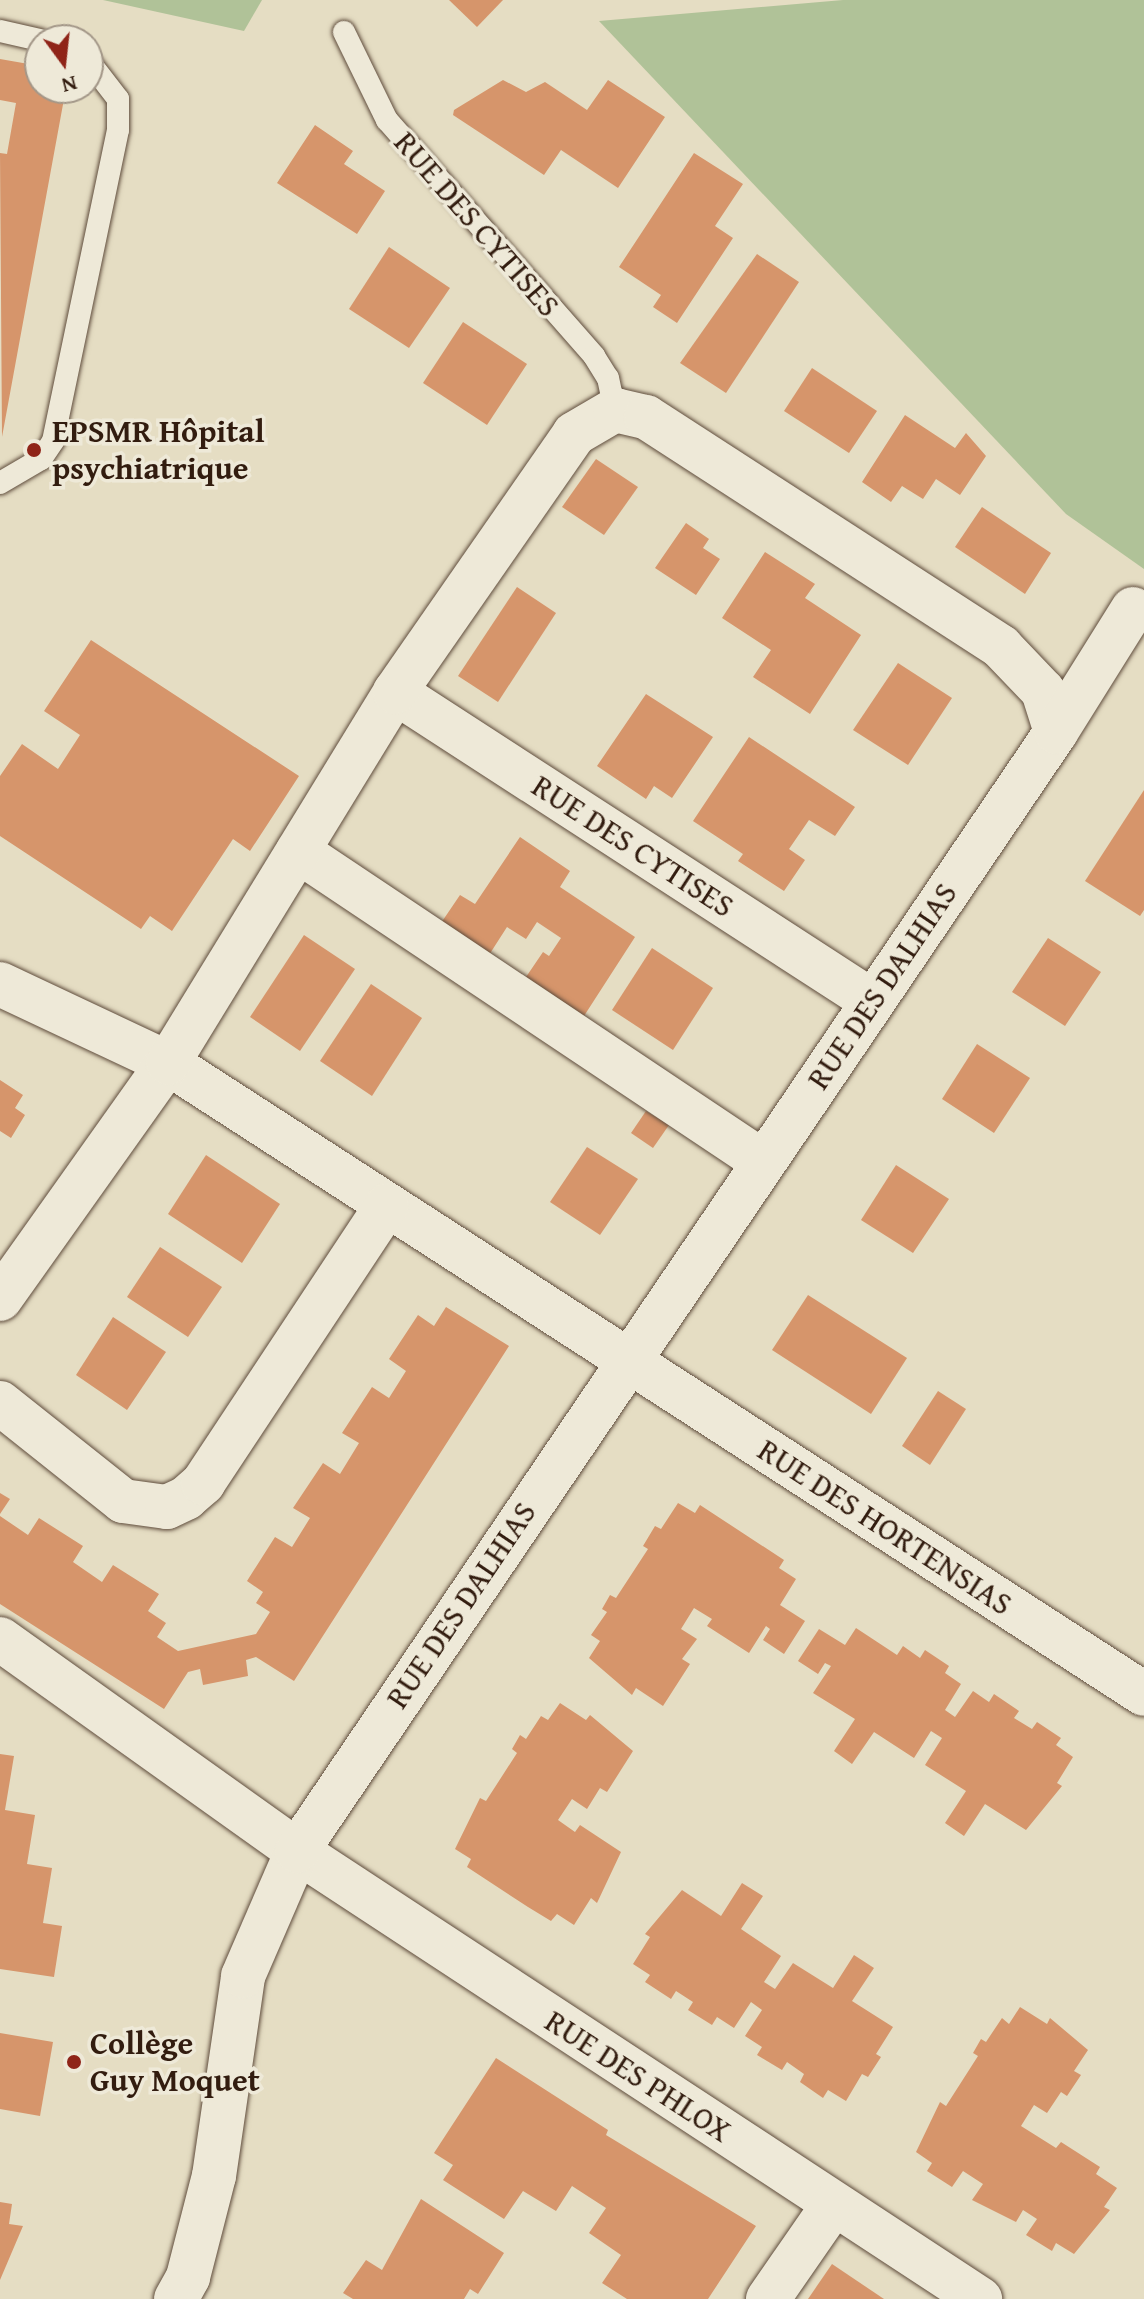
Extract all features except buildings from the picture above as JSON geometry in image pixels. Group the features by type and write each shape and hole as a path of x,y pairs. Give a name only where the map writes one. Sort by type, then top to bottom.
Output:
{"street":[{"path":"0,1299 168,1063 395,692 574,434 615,410 646,417 1001,647 1043,691 1056,732"},
{"name":"RUE DES DALHIAS","path":"176,2299 188,2277 214,2176 243,1976 297,1851 626,1359 1056,732 1133,609"},
{"name":"RUE DES CYTISES","path":"395,692 872,1001"},
{"path":"298,851 762,1161"},
{"path":"0,984 168,1063 626,1359"},
{"path":"0,1403 123,1501 167,1507 186,1498 203,1483 387,1205"},
{"name":"RUE DES HORTENSIAS","path":"626,1359 1144,1694"},
{"name":"RUE DES PHLOX","path":"0,1639 297,1851 980,2299"},
{"path":"768,2299 833,2205"}],"lane":[{"path":"0,31 24,36"},
{"name":"RUE DES CYTISES","path":"344,32 387,120 594,356 608,378 615,410"},
{"path":"0,483 41,459 53,441 115,146 118,99 104,81"}],"green space":[{"path":"103,0 262,0 244,31"},
{"path":"843,0 1144,0 1144,569 1066,514 599,21"}],"place":[{"name":"EPSMR Hôpital psychiatrique","path":"34,450"},
{"name":"Collège Guy Moquet","path":"74,2062"}]}
